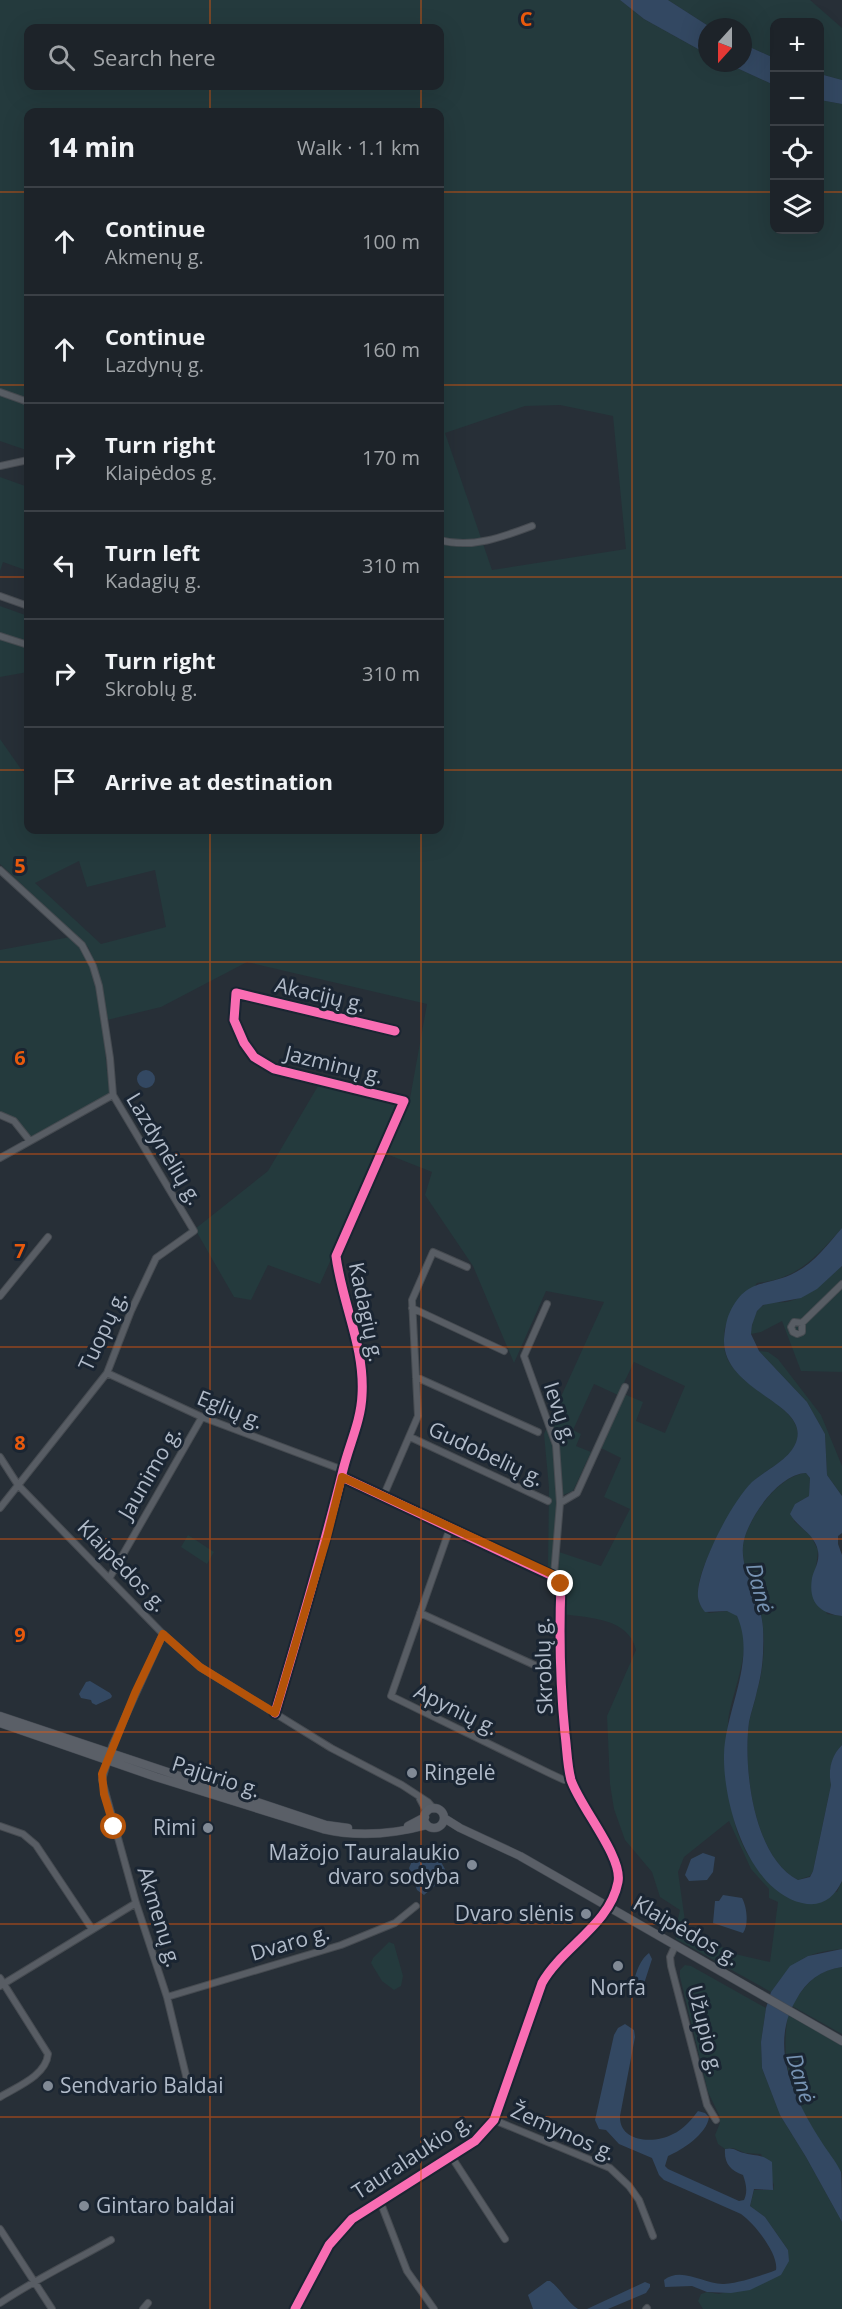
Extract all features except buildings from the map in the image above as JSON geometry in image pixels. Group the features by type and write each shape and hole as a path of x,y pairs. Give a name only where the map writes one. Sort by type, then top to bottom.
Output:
{"main road":[{"name":"Pajūrio g.","path":"0,1716 109,1756"},
{"name":"Pajūrio g.","path":"0,1723 326,1825 361,1829 404,1827 442,1812 444,1818 480,1836"},
{"name":"Pajūrio g.","path":"428,1816 432,1828 440,1826 460,1828"},
{"path":"440,1826 444,1818"},
{"name":"Klaipėdos g.","path":"480,1836 520,1856 842,2041"}],"street":[{"path":"0,392 24,401"},
{"path":"0,466 24,461"},
{"path":"444,541 456,545 502,538 532,526"},
{"path":"0,596 24,605"},
{"path":"0,636 24,644"},
{"name":"Lazdynėlių g.","path":"0,870 82,945 88,954 99,986 113,1095 194,1231"},
{"name":"Akacijų g.","path":"236,993 396,1031"},
{"name":"Jazminų g.","path":"236,993 234,1020 244,1043 254,1057 274,1069 404,1101"},
{"path":"0,1158 113,1095"},
{"name":"Kadagių g.","path":"275,1713 327,1537 356,1430 362,1395 358,1344 339,1277 336,1256 404,1101"},
{"path":"0,1115 14,1121 30,1141"},
{"name":"Tuopų g.","path":"0,1508 107,1373 131,1311 156,1258 194,1231"},
{"path":"0,1296 48,1237"},
{"path":"383,1497 418,1416 412,1300 433,1252 467,1267"},
{"path":"802,1323 842,1284"},
{"name":"Ievų g.","path":"548,1304 524,1356 556,1445 560,1503 554,1575"},
{"path":"412,1308 504,1351"},
{"name":"Eglių g.","path":"107,1373 202,1417 343,1473"},
{"path":"416,1377 538,1432"},
{"path":"560,1503 577,1493 625,1387"},
{"name":"Jaunimo g.","path":"110,1577 202,1417"},
{"name":"Gudobelių g.","path":"410,1437 548,1501"},
{"name":"Klaipėdos g.","path":"0,1457 18,1485 163,1634 200,1667 335,1750 384,1775 428,1802 428,1816"},
{"path":"343,1473 383,1497 554,1575"},
{"name":"Apynių g.","path":"450,1528 391,1696 564,1780 571,1779"},
{"name":"Skroblų g.","path":"554,1575 561,1584 561,1683 571,1779 617,1868 619,1881 608,1907"},
{"path":"420,1613 541,1668"},
{"name":"Akmenų g.","path":"163,1634 102,1774 104,1794 167,1997 190,2092"},
{"path":"0,1826 23,1834 36,1845 92,1929"},
{"path":"0,2097 37,2073 46,2062 47,2051 1,1983 136,1903"},
{"name":"Dvaro g.","path":"167,1997 341,1945 395,1923 416,1906"},
{"name":"Tauralaukio g.","path":"295,2309 329,2246 352,2219 482,2135 494,2120 542,1983 552,1967 608,1907"},
{"name":"Užupio g.","path":"675,1946 670,1957 671,1965 702,2088 707,2105 716,2120"},
{"name":"Žemynos g.","path":"494,2120 610,2168 639,2200 653,2236"},
{"path":"451,2156 505,2239"},
{"path":"380,2201 407,2271 434,2309"},
{"path":"0,2229 52,2309"},
{"path":"0,2303 33,2281 52,2274 111,2240"}],"green space":[{"path":"0,0 620,0 644,19 698,49 698,72 746,72 770,83 770,234 824,234 824,101 842,104 842,1228 805,1265 784,1277 757,1283 725,1328 724,1342 728,1359 738,1374 784,1410 794,1422 798,1435 788,1455 755,1480 734,1507 709,1554 699,1584 698,1595 701,1606 709,1613 733,1612 741,1623 744,1636 744,1651 727,1734 734,1817 738,1834 746,1851 776,1889 837,1892 842,1881 842,1949 817,1953 800,1960 771,1992 676,1939 675,1931 680,1910 660,1897 652,1872 625,1840 614,1809 610,1784 607,1716 636,1650 632,1639 617,1626 596,1619 563,1614 563,1582 560,1577 548,1569 549,1488 544,1434 604,1302 546,1291 514,1363 473,1266 425,1195 432,1172 379,1151 320,1284 268,1265 251,1300 234,1297 195,1229 268,1171 318,1086 409,1104 427,1004 247,962 161,1007 107,1020 98,971 88,947 0,864 0,739 24,773 24,834 444,834 444,108 24,108 24,449 0,441","holes":["560,405 613,416 626,549 492,570 445,433 525,406","79,861 87,887 155,870 166,927 101,944 35,883","634,1362 685,1386 665,1433 636,1421 643,1402 624,1394 601,1448 621,1458 604,1497 630,1509 601,1566 559,1552 563,1495 573,1491 591,1452 576,1446 581,1434 573,1430 594,1384 618,1395","729,1821 751,1869 769,1889 769,1898 778,1902 770,1962 735,1954 686,1928 678,1872 684,1857"]},
{"path":"668,0 810,0 842,28 842,80 824,75 824,18 770,18 770,56 752,48 752,18 698,19"},
{"path":"0,477 24,486 24,570 3,562 0,571"},
{"path":"0,606 24,615 24,673 0,677"},
{"path":"70,937 83,952 98,989 110,1091 109,1094 31,1137 15,1119 0,1112 0,950"},
{"path":"842,1266 842,1372 801,1371 782,1321 761,1332 751,1334 754,1318 761,1307 769,1303 795,1300 803,1296"},
{"path":"759,1351 768,1352 778,1359 821,1415 842,1466 842,1496 827,1475 825,1434 807,1402"},
{"path":"806,1473 810,1478 809,1496 795,1504 794,1521 811,1536 818,1550 816,1569 827,1614 842,1616 842,1745 832,1763 831,1785 813,1871 810,1876 798,1880 783,1868 771,1852 761,1832 750,1786 749,1722 761,1676 764,1636 762,1617 747,1571 743,1550 747,1530 767,1498 786,1481 796,1475"},
{"path":"188,1535 214,1552 207,1564 181,1547"},
{"path":"389,1942 394,1944 403,1976 401,1986 394,1990 382,1981 371,1963"},
{"path":"685,1965 691,1966 766,2008 761,2042 762,2068 780,2115 842,2222 842,2309 703,2309 698,2301 701,2294 707,2292 719,2294 781,2275 788,2250 765,2217 750,2206 754,2190 773,2190 774,2185 761,2154 745,2153 733,2148 725,2149 718,2144 715,2135 720,2117 708,2092 680,1977 680,1970"},
{"path":"842,1967 842,2034 792,2006 801,1991 818,1975"},
{"path":"788,2015 842,2045 842,2173 806,2118 797,2099 786,2060 785,2038"}],"water":[{"path":"620,0 668,0 698,19 698,49 644,19"},
{"path":"752,48 770,56 770,83 746,72 752,72"},
{"path":"824,75 842,80 842,104 824,101"},
{"path":"146,1070 152,1073 155,1079 152,1085 146,1088 140,1085 137,1079 140,1073"},
{"path":"842,1228 842,1266 817,1289 801,1298 763,1305 757,1311 751,1334 759,1351 807,1402 825,1434 827,1475 842,1496 842,1533 838,1536 838,1544 842,1555 842,1616 827,1612 814,1600 811,1587 818,1551 810,1536 790,1514 795,1504 809,1496 810,1478 806,1473 796,1475 786,1481 767,1498 747,1530 743,1550 747,1572 762,1617 763,1636 761,1675 749,1722 750,1786 761,1832 771,1852 783,1868 798,1880 810,1877 813,1871 831,1785 831,1764 842,1745 842,1881 831,1897 821,1903 809,1904 783,1895 767,1881 753,1863 742,1843 728,1797 724,1755 729,1720 742,1667 744,1650 742,1633 737,1616 727,1611 705,1612 699,1602 698,1594 705,1565 726,1518 752,1482 785,1458 797,1439 796,1426 789,1415 749,1384 736,1371 727,1357 724,1339 729,1315 743,1293 758,1284 786,1277 803,1268"},
{"path":"90,1681 110,1693 111,1698 96,1705 91,1700 81,1698 79,1694 86,1682"},
{"path":"703,1853 715,1857 713,1872 707,1880 689,1881 685,1875 691,1859"},
{"path":"426,1855 440,1860 446,1871 443,1879 424,1895 417,1890 409,1868 413,1859"},
{"path":"723,1895 742,1898 747,1916 743,1933 713,1923 715,1901 719,1901"},
{"path":"842,1949 842,1967 821,1974 809,1982 800,1993 788,2018 784,2036 788,2073 794,2091 811,2125 841,2172 842,2222 780,2115 762,2068 761,2042 771,1992 790,1966 808,1956"},
{"path":"649,1953 652,1959 641,1993 636,1995 633,1992 635,1976 642,1960"},
{"path":"625,2024 634,2030 635,2037 620,2116 625,2132 639,2139 666,2137 680,2130 698,2111 705,2113 709,2117 704,2129 687,2146 668,2156 665,2166 739,2201 744,2200 745,2197 745,2181 743,2175 729,2165 725,2149 761,2156 772,2162 773,2190 754,2189 750,2206 765,2217 788,2250 789,2261 781,2275 750,2290 731,2293 707,2292 692,2286 665,2287 664,2280 678,2275 717,2284 736,2282 776,2270 776,2263 764,2239 741,2214 664,2180 659,2175 652,2158 619,2144 606,2130 599,2129 595,2120 614,2035 618,2028"},
{"path":"547,2281 554,2284 578,2309 533,2309 528,2295"},
{"path":"645,2282 650,2284 646,2293 608,2309 587,2309"}],"cycle path":[{"path":"275,1713 361,1405 362,1377 357,1342 336,1256 404,1101 274,1069 254,1057 244,1043 234,1020 236,993 395,1031"},
{"path":"295,2309 329,2245 352,2219 475,2141 494,2120 542,1983 561,1958 606,1911 618,1882 614,1859 571,1780 562,1696 561,1584 559,1579 342,1477"}],"place":[{"name":"Ringelė","path":"412,1773"},
{"name":"Rimi","path":"208,1828"},
{"name":"Mažojo Tauralaukio dvaro sodyba","path":"472,1865"},
{"name":"Dvaro slėnis","path":"586,1914"},
{"name":"Norfa","path":"618,1966"},
{"name":"Sendvario Baldai","path":"48,2086"},
{"name":"Gintaro baldai","path":"84,2206"}],"route":[{"path":"114,1827 104,1794 102,1774 135,1693 163,1634 200,1667 275,1713 327,1537 342,1477 554,1575 561,1584"}],"water label":[{"name":"Danė","path":"760,1588"},
{"name":"Danė","path":"801,2078"}]}
